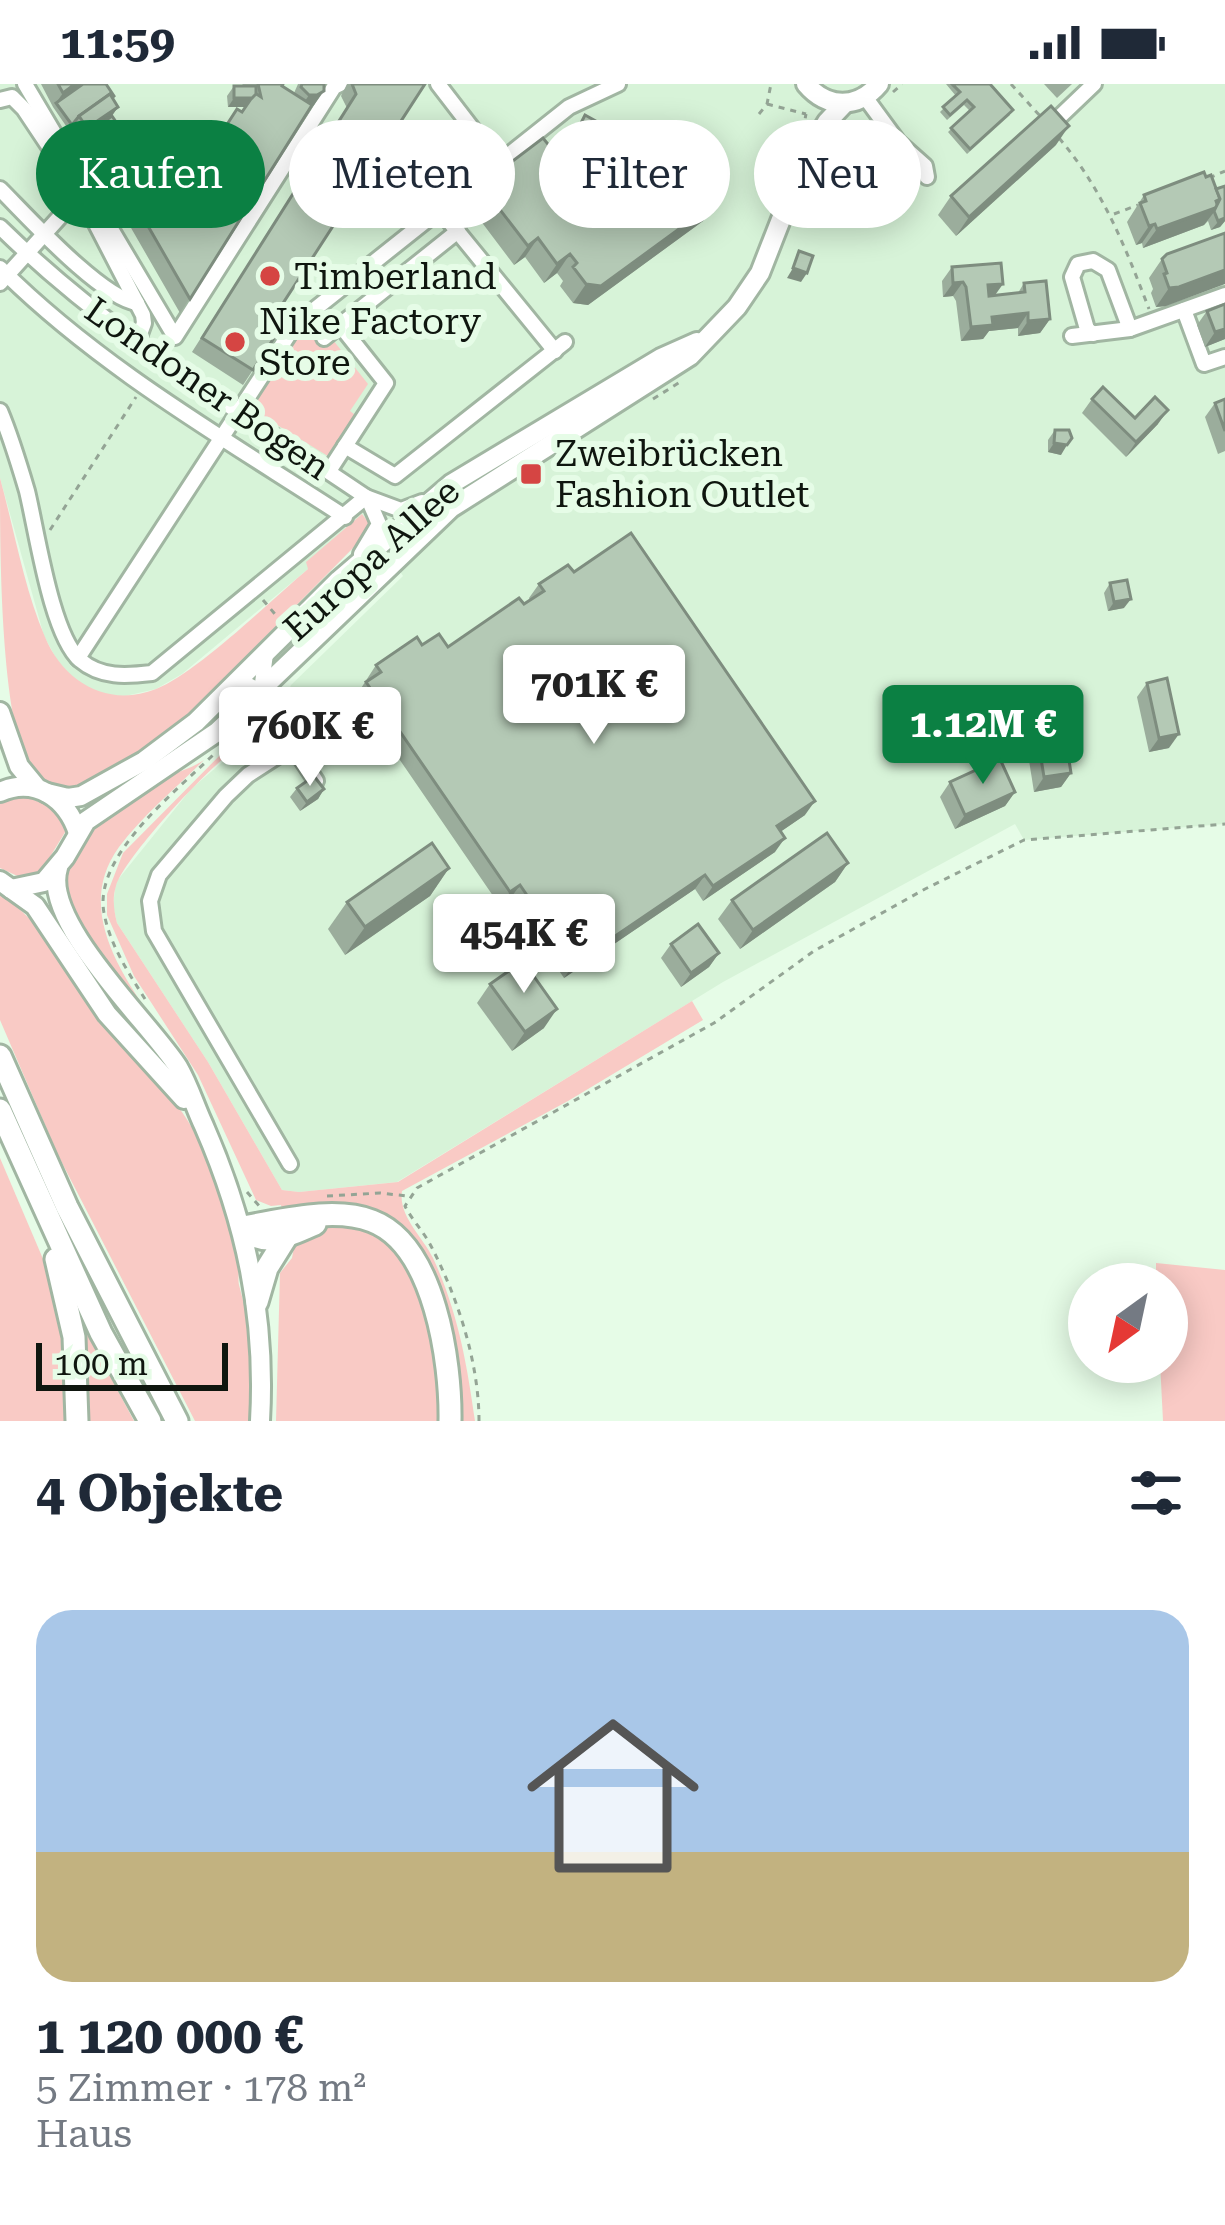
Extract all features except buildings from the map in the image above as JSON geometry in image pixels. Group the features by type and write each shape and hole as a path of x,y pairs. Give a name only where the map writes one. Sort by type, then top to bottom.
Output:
{"highway":[{"path":"0,1056 67,1207 177,1421"},
{"path":"0,1110 101,1333 150,1421"},
{"path":"44,1212 74,1337 77,1421"},
{"path":"242,1227 261,1240 287,1236 333,1217"},
{"path":"242,1227 333,1217 376,1222 395,1235 413,1258 440,1332 450,1421"},
{"path":"257,1302 267,1268 287,1236"}],"main road":[{"path":"809,88 844,104 877,88"},
{"name":"Europa Allee","path":"809,88 809,120"},
{"name":"Europa Allee","path":"828,120 844,104"},
{"name":"Europa Allee","path":"59,864 94,815 217,732 451,508 672,370 737,308 760,273 775,228"},
{"name":"Europa Allee","path":"0,792 21,786 73,798 119,777 184,732 339,580 451,484 641,369 712,334"},
{"path":"0,712 19,766 69,808 78,833"},
{"path":"6,885 44,882 59,864"},
{"path":"59,864 54,883 76,930 124,1005 181,1072 224,1172 242,1227 257,1302 260,1421"},
{"path":"6,885 35,906 98,1004 167,1076 202,1122"}],"street":[{"name":"Londoner Bogen","path":"26,84 46,120"},
{"path":"439,84 466,120"},
{"path":"515,149 568,107 618,84"},
{"path":"1049,127 1094,84"},
{"name":"Londoner Bogen","path":"265,195 335,85"},
{"path":"877,88 880,118 925,166 927,177"},
{"path":"0,100 12,97 36,124"},
{"path":"0,189 102,286 137,303"},
{"name":"Londoner Bogen","path":"0,227 136,345 366,497 405,510 451,484"},
{"path":"50,228 2,275 143,386 345,517"},
{"path":"102,228 145,323 136,345"},
{"name":"Londoner Bogen","path":"108,228 175,337 244,228"},
{"path":"78,658 296,325 417,228"},
{"path":"345,446 394,476 560,346 455,228"},
{"path":"324,338 458,231"},
{"path":"1094,334 1087,329 1072,277 1078,264 1093,261 1108,270 1130,329"},
{"path":"1072,336 1130,329 1225,295"},
{"path":"1184,310 1204,364 1225,357"},
{"path":"328,471 386,383 340,325"},
{"path":"0,411 13,442 61,629 78,658 97,671 114,675 152,673 366,497"},
{"name":"Londoner Bogen","path":"339,580 379,524 366,497"},
{"path":"260,690 266,654"},
{"path":"241,681 260,690 276,710 283,734 316,781"},
{"path":"217,732 246,723 283,734"},
{"path":"283,734 199,825 160,875 150,901 154,932 290,1164"}],"path":[{"path":"759,114 767,104 771,84"},
{"path":"880,118 884,98 902,84"},
{"path":"1012,84 1090,178 1112,215 1148,305"},
{"path":"767,104 810,115 809,120"},
{"path":"1206,178 1225,171"},
{"path":"1112,215 1150,200"},
{"path":"650,401 679,383"},
{"path":"39,545 143,386"},
{"path":"270,608 281,622"},
{"path":"409,1196 417,1187 714,1023 814,951 1024,841 1225,824"}],"shaded area":[{"path":"0,84 1225,84 1225,824 1024,840 1015,824 723,982 397,1182 282,1190 208,1062 117,923 113,905 116,882 191,789 290,704 291,685 403,576 362,514 308,569 182,674 156,689 121,697 97,692 75,680 44,636 0,478"},
{"path":"308,326 323,345 333,340 368,384 350,411 358,417 331,458 251,409 297,334"},
{"path":"0,478 45,637 76,679 105,693 139,694 173,681 234,635 362,514 369,523 358,543 171,732 81,788 68,788 35,776 20,746 7,673"},
{"path":"270,735 274,744 245,765 240,761 256,745 250,739 197,783 136,852 116,886 114,904 117,923 208,1062 282,1190 398,1182 692,1001 703,1020 568,1101 402,1191 407,1218 433,1258 449,1298 475,1421 458,1421 435,1303 413,1244 397,1224 377,1213 283,1214 281,1205 256,1200 198,1075 134,976 107,915 107,894 123,853 235,740"},
{"path":"204,760 119,847 105,873 101,900 113,952 173,1048 94,946 65,886 78,851 101,822 163,780"},
{"path":"24,796 64,812 67,829 42,876 24,879 0,868 0,803"},
{"path":"0,895 29,918 91,1008 182,1112 210,1163 239,1258 251,1352 251,1421 195,1421 58,1155 0,1020"},
{"path":"0,1158 52,1280 63,1321 71,1421 0,1421"},
{"path":"337,1225 369,1230 393,1246 410,1268 431,1328 441,1421 276,1421 280,1273 292,1258 295,1242"},
{"path":"1188,1266 1225,1270 1225,1421 1163,1421 1161,1383 1188,1383"},
{"path":"78,1316 134,1421 82,1421"}],"place":[{"name":"Timberland","path":"270,276"},
{"name":"Nike Factory Store","path":"235,342"},
{"name":"Zweibrücken Fashion Outlet","path":"531,474"}]}
